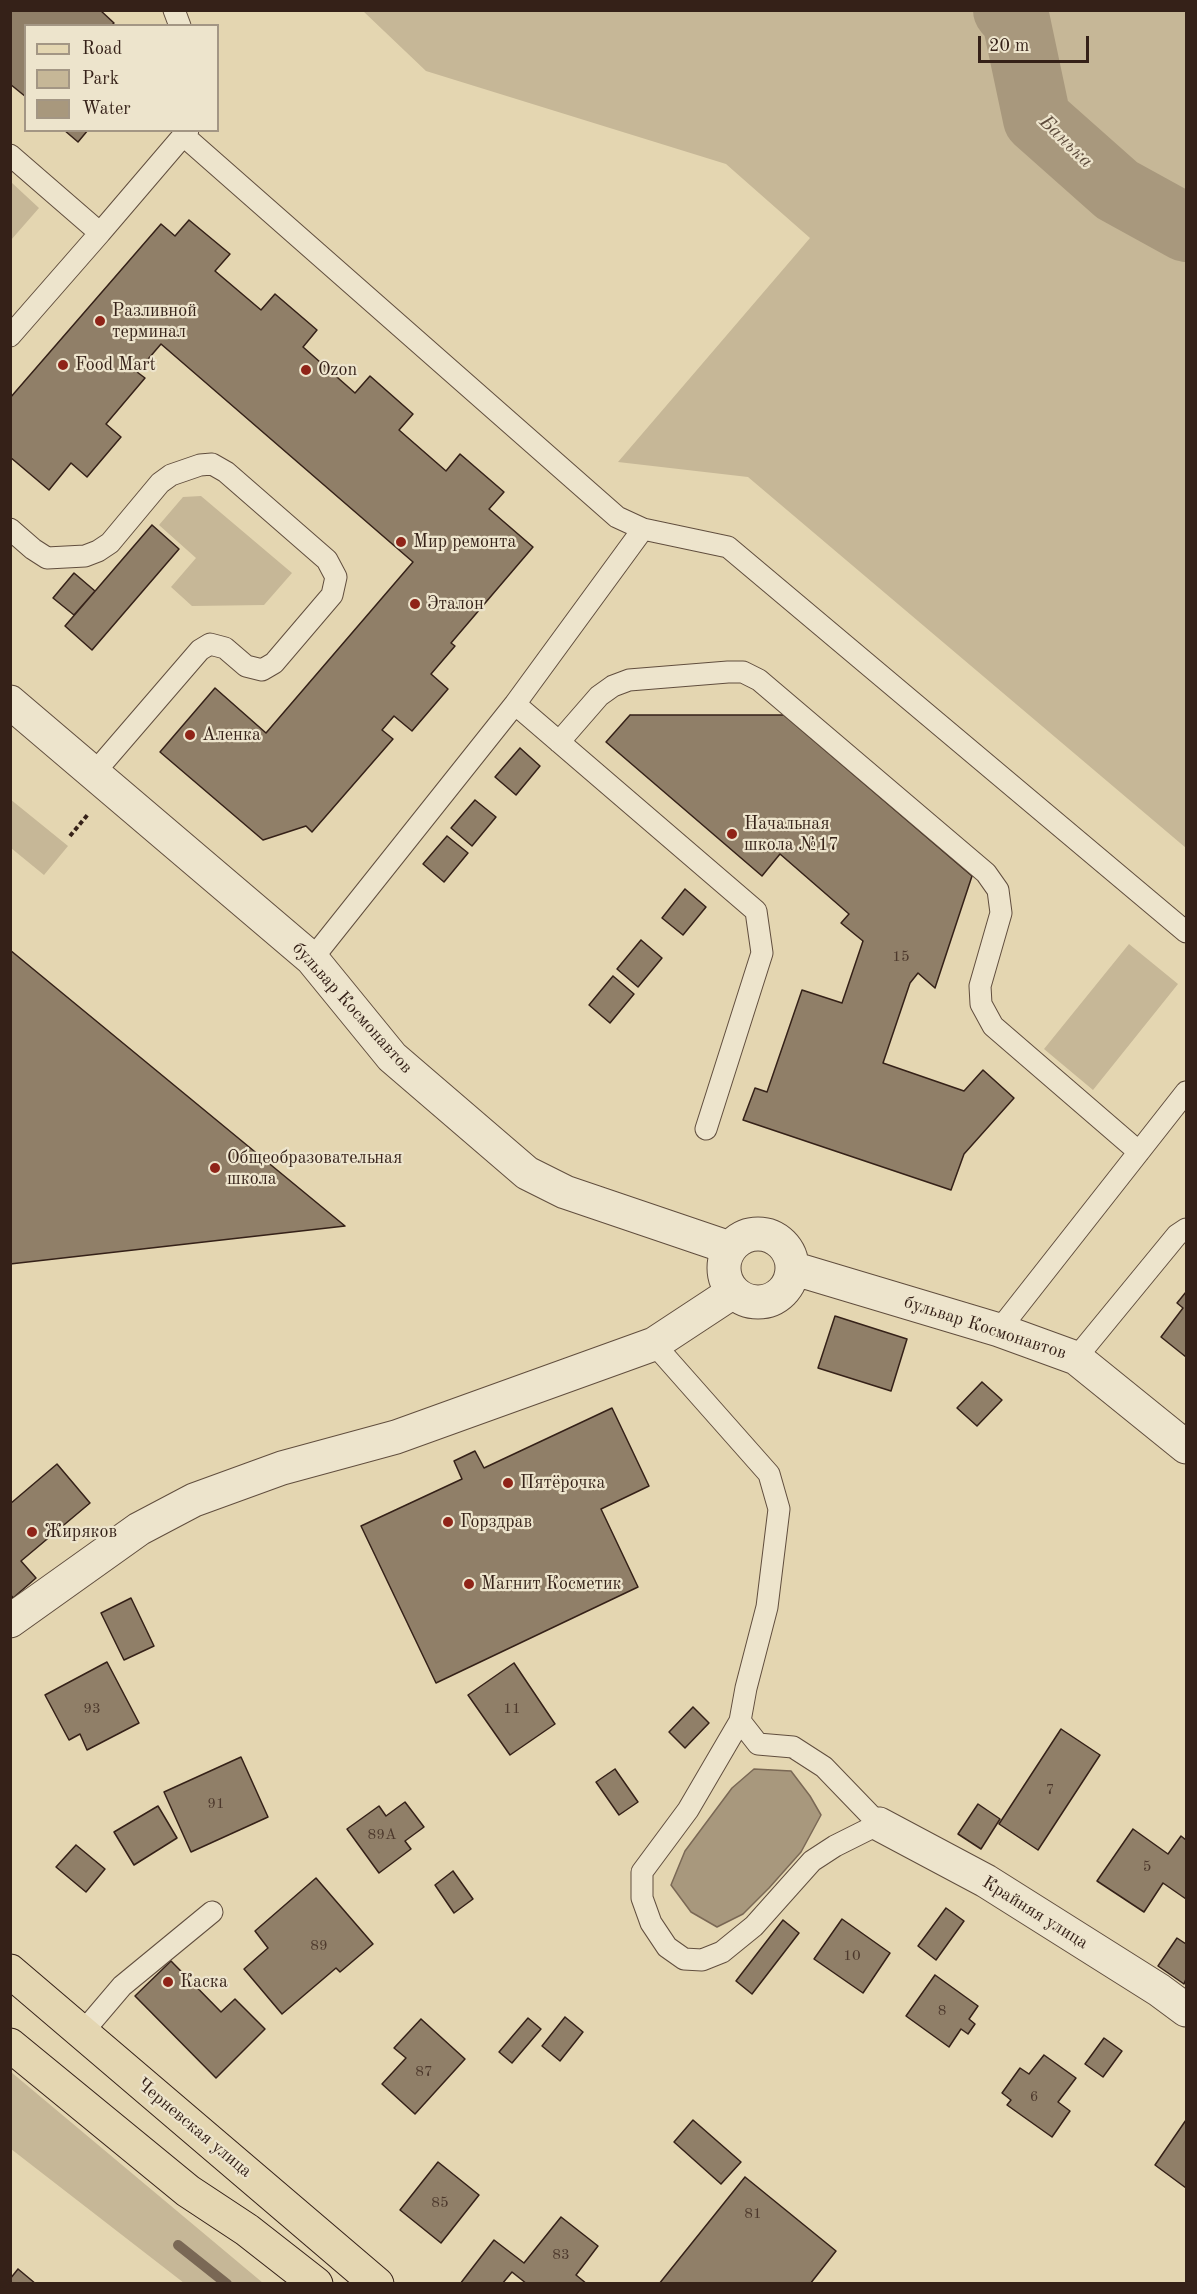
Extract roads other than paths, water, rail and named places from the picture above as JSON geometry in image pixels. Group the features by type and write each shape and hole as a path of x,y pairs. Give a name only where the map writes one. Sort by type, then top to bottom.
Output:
{"main road":[{"name":"Черневская улица","path":"10,1971 377,2283"},
{"path":"10,2045 179,2184 247,2230 316,2283"}],"street":[{"name":"бульвар Космонавтов","path":"10,702 312,959 392,1057 527,1173 565,1192 730,1248"},
{"path":"758,1234 771,1236 786,1250 792,1268 789,1282 782,1293 771,1300 758,1303 744,1300 733,1292 726,1281 723,1268 726,1255 734,1244 745,1236 758,1234"},
{"name":"бульвар Космонавтов","path":"792,1268 999,1330 1076,1358 1186,1447"},
{"path":"10,1621 139,1529 194,1500 282,1468 396,1437 654,1344 733,1292"},
{"name":"Крайняя улица","path":"879,1824 986,1881 1159,1990 1186,2010"}],"lane":[{"path":"10,336 186,133 617,517 643,529 728,547 1186,932"},
{"path":"10,155 100,233"},
{"path":"10,529 47,558 85,556 110,543 160,483 171,475 200,465 212,464 226,472 327,560 336,577 332,595 274,663 262,669 246,666 225,648 210,644 200,650 94,773"},
{"path":"312,959 515,704 643,529"},
{"path":"559,742 599,696 613,686 629,681 728,672 743,672 759,680 986,873 998,890 1001,913 980,986 981,1004 993,1026 1139,1152"},
{"path":"515,704 756,911 762,953 706,1129"},
{"path":"999,1330 1186,1092"},
{"path":"1076,1358 1177,1234 1186,1229"},
{"path":"654,1344 769,1474 779,1509 767,1607 740,1721 688,1810 642,1872 642,1898 651,1923 667,1947 684,1959 702,1960 722,1952 754,1926 812,1861 835,1846 879,1824 824,1767 792,1747 758,1744 740,1721"},
{"path":"82,2033 122,1986 212,1912"}],"water":[{"path":"754,1769 791,1771 821,1815 801,1852 769,1888 743,1914 717,1927 691,1912 671,1885 685,1851 732,1788"}],"waterway":[{"name":"Банька","path":"1007,10 1016,20 1037,119 1117,190 1186,228"},
{"path":"178,2245 227,2284"}],"place":[{"name":"Разливной терминал","path":"100,321"},
{"name":"Food Mart","path":"63,365"},
{"name":"Ozon","path":"306,370"},
{"name":"Мир ремонта","path":"401,542"},
{"name":"Эталон","path":"415,604"},
{"name":"Аленка","path":"190,735"},
{"name":"Начальная школа №17","path":"732,834"},
{"name":"Общеобразовательная школа","path":"215,1168"},
{"name":"Пятёрочка","path":"508,1483"},
{"name":"Горздрав","path":"448,1522"},
{"name":"Жиряков","path":"32,1532"},
{"name":"Магнит Косметик","path":"469,1584"},
{"name":"Каска","path":"168,1982"}]}
